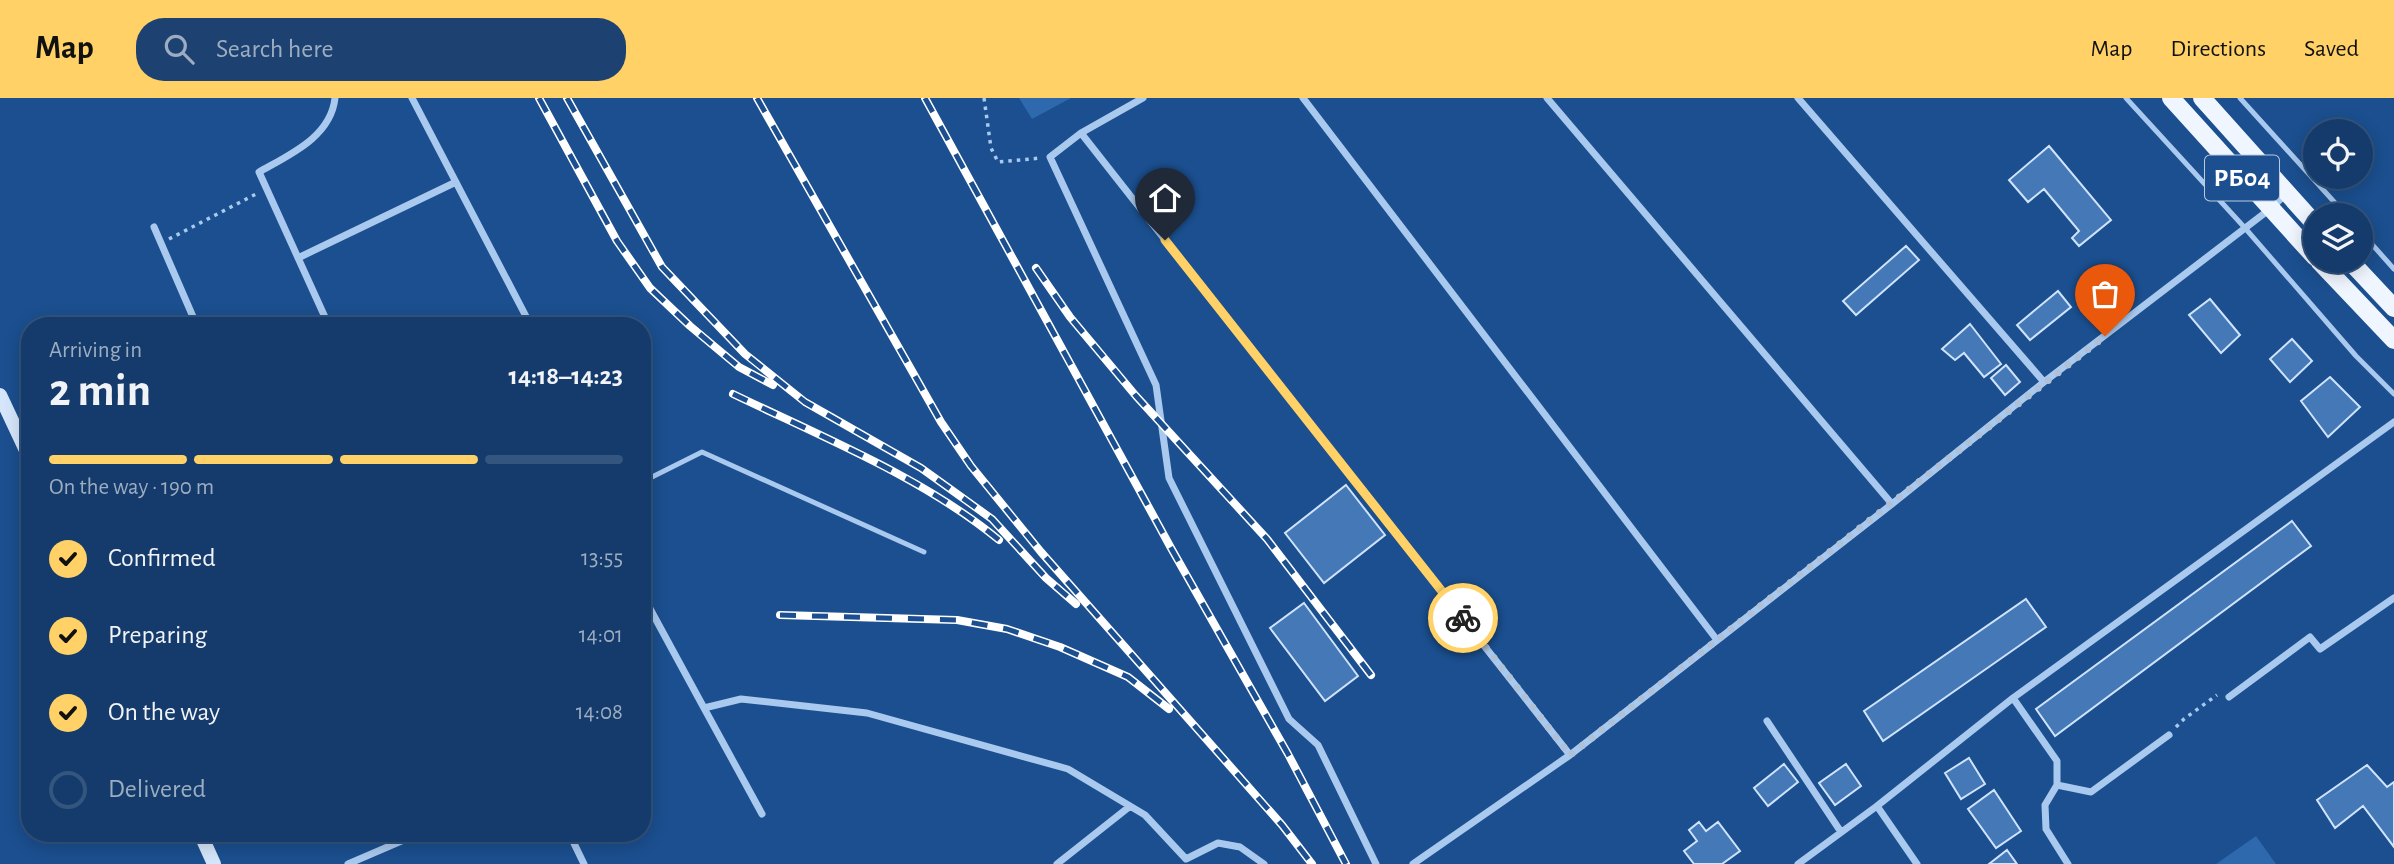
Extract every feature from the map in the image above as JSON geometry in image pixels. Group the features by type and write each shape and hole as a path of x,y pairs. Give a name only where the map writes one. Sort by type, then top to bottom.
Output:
{"main road":[{"name":"РБ04","path":"2171,98 2303,244"},
{"name":"РБ04","path":"2202,98 2303,211"},
{"path":"2330,273 2394,340"},
{"path":"2361,273 2394,308"}],"street":[{"path":"325,317 259,172 299,150 325,126 335,98"},
{"path":"412,98 526,317"},
{"path":"1143,98 1081,133 1050,157 1156,386 1169,478 1289,719 1318,745 1376,864"},
{"path":"1303,98 1717,640"},
{"path":"1547,98 1892,504"},
{"path":"1798,98 2044,382"},
{"path":"1081,133 1570,755"},
{"path":"298,258 456,182"},
{"path":"1413,864 1570,755 2287,194"},
{"path":"154,228 193,317"},
{"path":"0,395 21,440"},
{"path":"1798,864 1877,806 2013,698 2394,422"},
{"path":"2229,697 2310,637 2320,649 2394,598"},
{"path":"651,611 762,814"},
{"path":"2013,698 2057,761 2057,785 2045,805 2046,829 2068,864"},
{"path":"704,708 741,699 867,713 1068,769 1144,815 1186,859 1218,843 1240,847 1264,864"},
{"path":"1767,721 1841,832"},
{"path":"2057,785 2091,792 2169,735"},
{"path":"1877,806 1917,864"},
{"path":"1058,864 1129,807"},
{"path":"204,842 214,864"},
{"path":"348,864 399,842"},
{"path":"573,842 584,864"}],"lane":[{"path":"2126,98 2245,228 2356,356 2394,394"},
{"path":"2240,98 2335,203"},
{"path":"2373,245 2394,269"},
{"path":"651,478 702,452 924,552"}],"path":[{"path":"984,98 991,148 998,162 1050,157"},
{"path":"161,244 267,188"},
{"path":"2169,735 2184,719 2217,695 2229,697"}],"shaded area":[{"path":"1019,98 1071,98 1032,119"},
{"path":"2256,836 2276,864 2216,864"}],"building":[{"path":"2049,146 2111,220 2079,246 2072,238 2079,231 2044,189 2028,202 2009,180"},
{"path":"1906,246 1919,260 1856,315 1843,301"},
{"path":"2058,291 2071,307 2030,340 2017,325"},
{"path":"2210,299 2240,335 2221,353 2189,315"},
{"path":"1970,324 2001,364 1984,377 1964,353 1955,360 1942,349"},
{"path":"2292,339 2312,361 2290,382 2270,359"},
{"path":"2006,365 2020,382 2005,395 1991,378"},
{"path":"2330,377 2360,407 2328,437 2301,401"},
{"path":"1346,485 1385,535 1324,583 1285,533"},
{"path":"2292,521 2311,546 2055,736 2036,709"},
{"path":"2026,599 2046,627 1883,741 1864,711"},
{"path":"1304,603 1358,676 1325,701 1270,628"},
{"path":"1969,758 1985,784 1961,799 1945,773"},
{"path":"1784,764 1798,782 1768,806 1754,788"},
{"path":"1846,764 1861,786 1835,805 1819,783"},
{"path":"2367,765 2387,787 2394,782 2394,847 2363,806 2335,828 2317,800"},
{"path":"1994,790 2021,831 1996,848 1968,809"},
{"path":"1699,822 1706,831 1718,822 1740,851 1722,864 1694,864 1684,851 1697,841 1689,830"},
{"path":"2007,850 2017,864 1989,864"}],"railway":[{"path":"539,98 617,241 650,288 739,367 773,385"},
{"path":"567,98 662,267 745,354 805,402 921,468 992,519 1046,578 1076,604"},
{"path":"757,98 941,422 971,466 1041,552 1282,825 1312,864"},
{"path":"925,98 1171,548 1288,754 1346,864"},
{"path":"1036,268 1070,317 1136,396 1267,539 1371,675"},
{"path":"733,394 905,478 970,518 999,540"},
{"path":"780,615 957,620 1007,629 1060,647 1128,677 1169,709"}],"way so far":[{"path":"1463,618 1570,755 2105,336"}],"route":[{"path":"1165,240 1463,618"}]}
